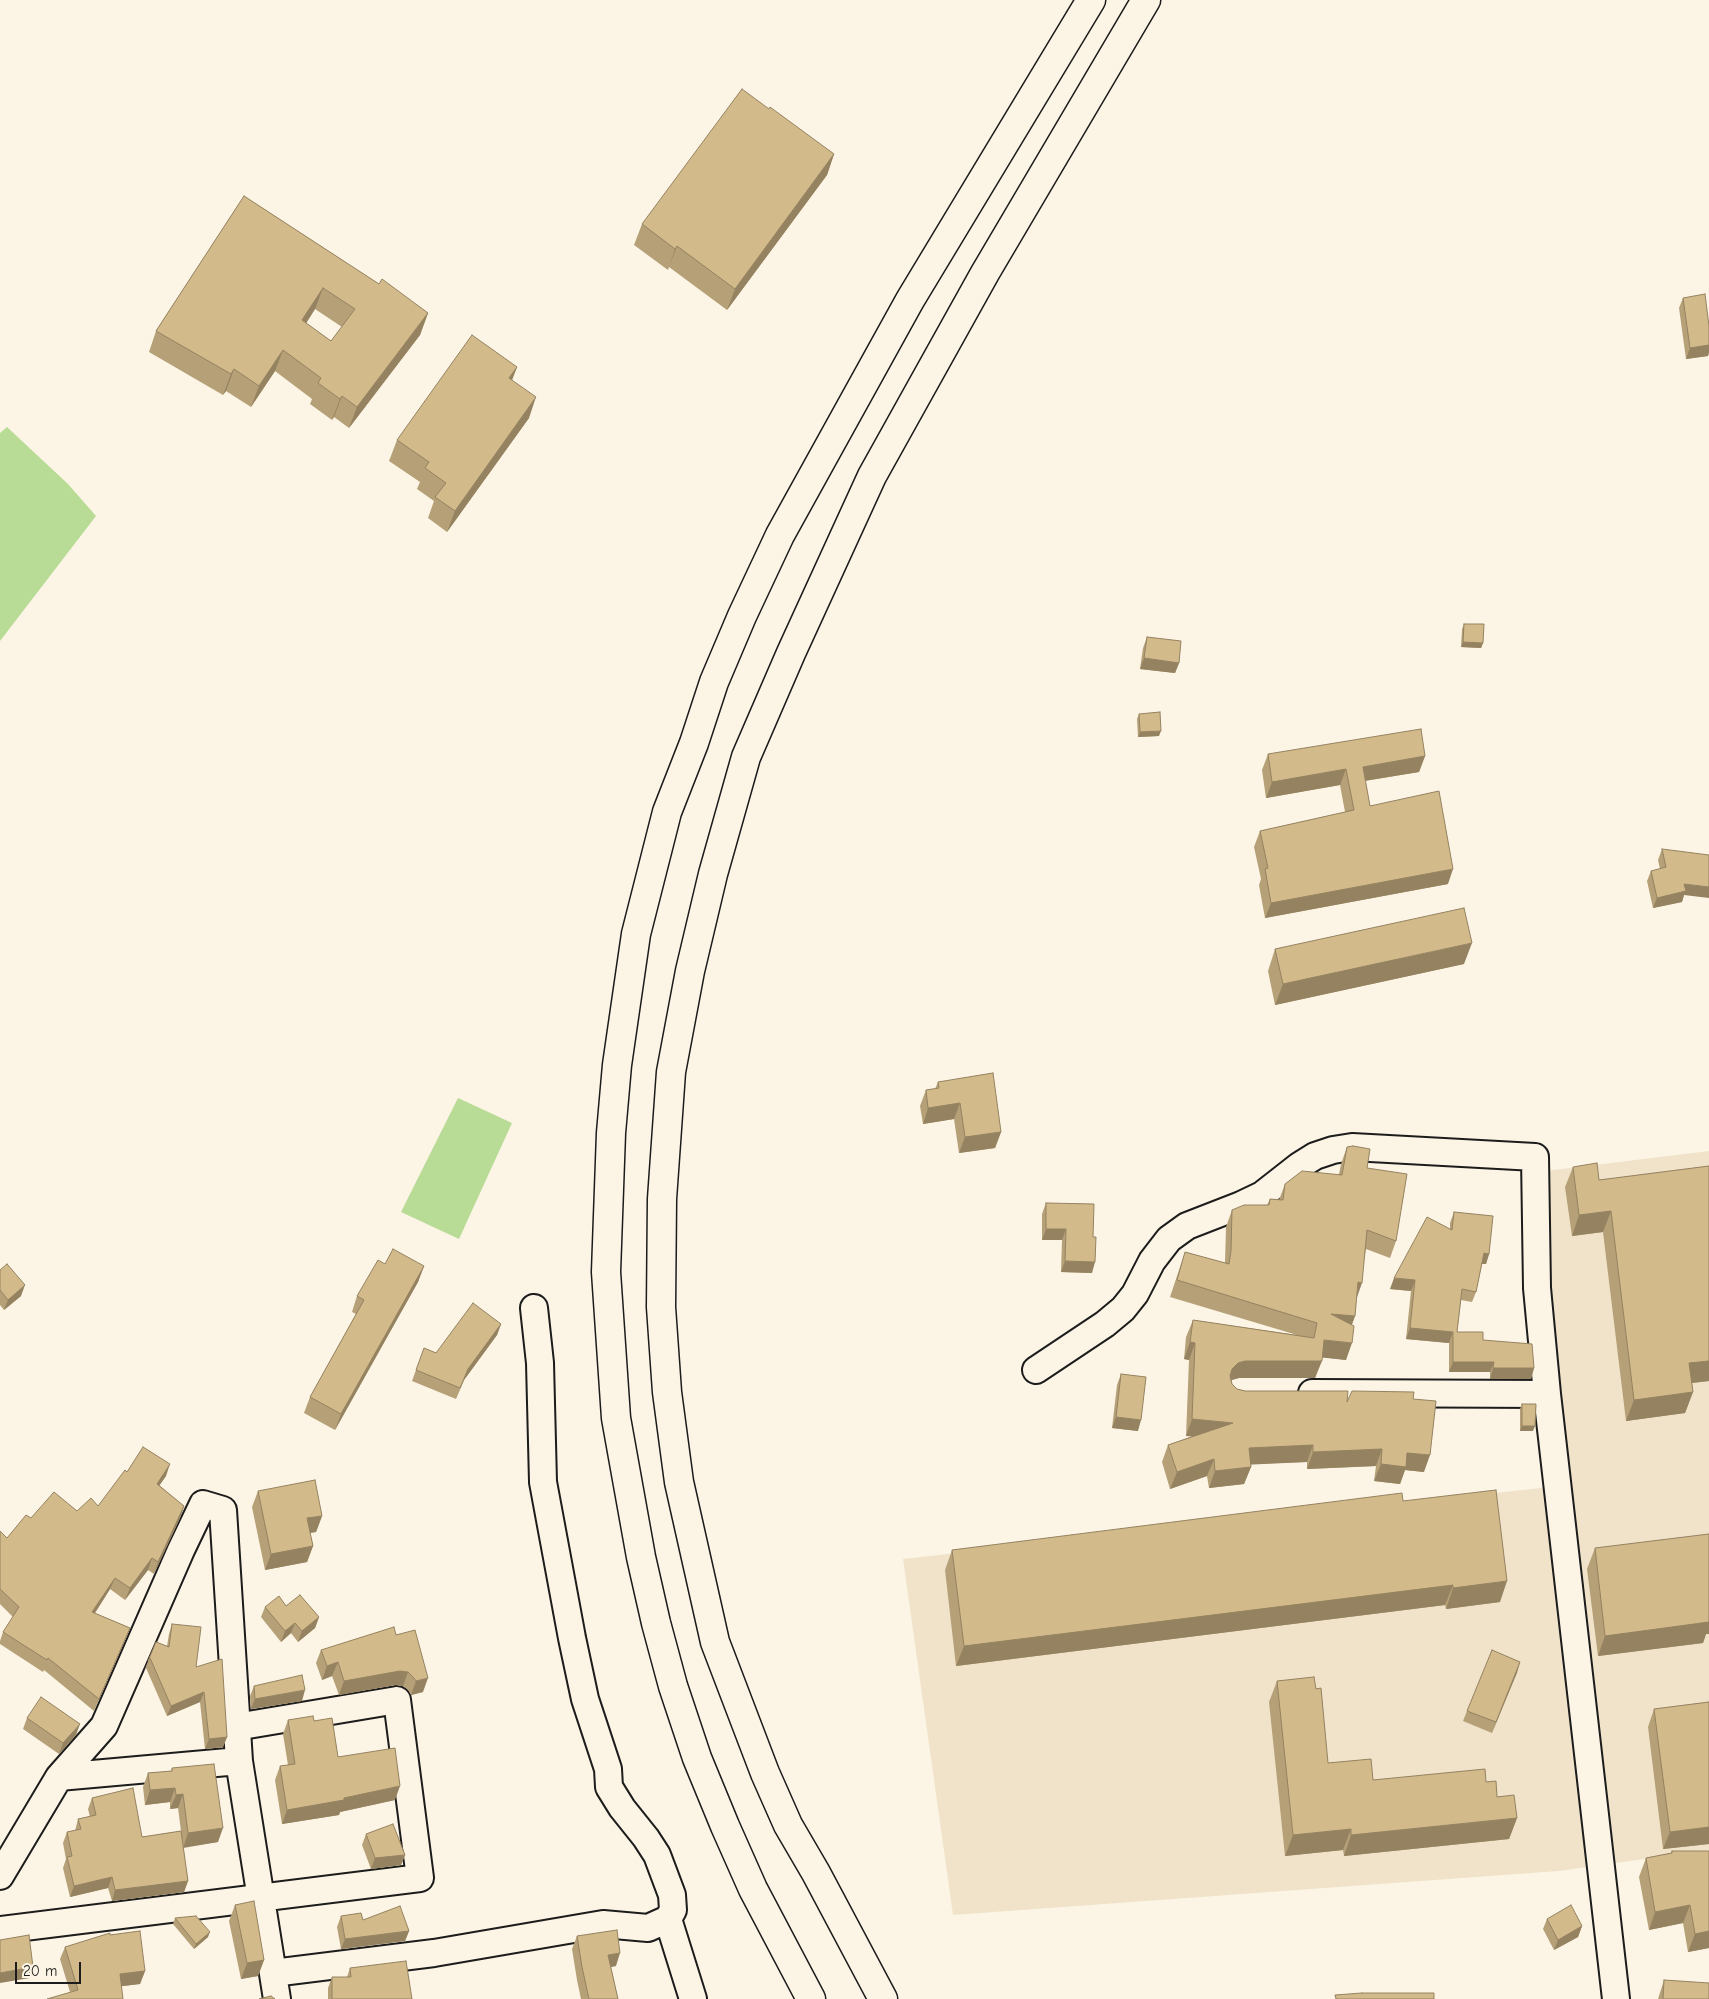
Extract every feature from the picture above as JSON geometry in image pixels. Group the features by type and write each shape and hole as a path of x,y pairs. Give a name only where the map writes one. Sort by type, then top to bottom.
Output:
{"highway":[{"path":"811,1999 754,1889 697,1758 673,1686 641,1556 616,1418 606,1272 611,1133 617,1065 636,934 667,812 694,743 714,682 742,616 780,535 910,300 1091,0"},
{"path":"883,1999 816,1873 788,1825 764,1773 715,1642 679,1482 667,1392 661,1307 662,1199 671,1072 690,972 712,874 746,757 791,653 872,476 985,274 1146,0"}],"street":[{"path":"1036,1370 1105,1324 1123,1309 1135,1294 1152,1261 1169,1240 1187,1226 1262,1195 1299,1166 1316,1156 1333,1150 1352,1147 1535,1157 1537,1288 1546,1394 1616,1999"},
{"path":"273,1973 434,1953 603,1924 648,1928 668,1919 673,1910 672,1895 657,1855 609,1787 608,1769 585,1699 543,1482 540,1363 534,1308"},
{"path":"1288,1393 1546,1394"},
{"path":"0,1876 59,1777 104,1726 203,1504 223,1510 239,1762 277,1999"},
{"path":"0,1930 420,1878 397,1700 236,1727"},
{"path":"59,1777 239,1762"},
{"path":"668,1919 693,1999"}],"shaded area":[{"path":"1709,1151 1709,1850 1559,1871 953,1915 903,1559 1567,1485 1529,1173"}],"green space":[{"path":"7,427 68,484 96,516 0,641 0,433"},
{"path":"458,1098 512,1123 459,1239 401,1212"}],"building":[{"path":"742,89 834,154 735,289 677,246 675,249 642,224"},
{"path":"244,196 379,284 382,279 428,313 357,407 342,396 340,399 318,383 321,378 283,350 259,386 234,369 231,374 156,331","holes":["323,288 355,309 331,341 302,320"]},
{"path":"1705,294 1709,345 1690,348 1683,298"},
{"path":"472,335 517,367 509,378 536,397 455,511 435,497 446,483 425,468 429,462 397,440"},
{"path":"1464,624 1484,624 1483,643 1463,642"},
{"path":"1147,637 1181,641 1179,663 1144,658"},
{"path":"1160,712 1161,731 1140,732 1139,714"},
{"path":"1421,729 1425,756 1363,767 1370,806 1439,791 1453,869 1271,903 1265,869 1268,868 1260,831 1354,810 1346,769 1272,782 1268,754"},
{"path":"1662,849 1709,855 1709,887 1684,884 1686,891 1657,898 1651,871 1666,867"},
{"path":"1464,908 1472,943 1283,984 1275,949"},
{"path":"993,1073 1001,1132 965,1137 960,1103 928,1108 926,1090 939,1088 938,1082"},
{"path":"1353,1146 1370,1149 1367,1168 1407,1174 1396,1241 1367,1230 1362,1283 1358,1282 1355,1316 1331,1314 1354,1326 1352,1343 1324,1340 1322,1361 1245,1361 1238,1363 1232,1369 1230,1376 1232,1384 1237,1389 1245,1391 1348,1391 1347,1402 1352,1391 1414,1392 1413,1399 1436,1401 1430,1455 1407,1453 1406,1467 1381,1464 1382,1449 1313,1452 1313,1445 1249,1448 1251,1467 1215,1471 1214,1459 1177,1472 1168,1445 1233,1423 1192,1419 1195,1343 1190,1342 1193,1320 1314,1338 1317,1323 1177,1280 1185,1252 1229,1264 1232,1210 1244,1205 1269,1205 1270,1199 1283,1200 1285,1184 1302,1171 1342,1175 1347,1147"},
{"path":"1597,1163 1599,1180 1709,1166 1709,1361 1689,1363 1693,1392 1634,1400 1611,1211 1579,1215 1573,1167"},
{"path":"1046,1203 1094,1204 1093,1237 1096,1237 1095,1262 1065,1261 1066,1229 1046,1229"},
{"path":"1454,1212 1493,1216 1489,1254 1484,1253 1476,1292 1462,1289 1457,1332 1483,1332 1483,1340 1532,1344 1534,1368 1493,1368 1494,1362 1453,1362 1453,1332 1410,1328 1415,1280 1394,1278 1427,1217 1452,1230"},
{"path":"393,1249 424,1266 341,1414 310,1397 364,1300 357,1296 378,1260 385,1264"},
{"path":"7,1264 25,1285 8,1300 0,1290 0,1270"},
{"path":"473,1303 501,1324 468,1369 460,1388 416,1370 424,1348 436,1353"},
{"path":"1121,1374 1146,1377 1141,1420 1116,1417"},
{"path":"1522,1404 1536,1404 1535,1426 1522,1426"},
{"path":"143,1447 170,1464 157,1484 184,1506 158,1562 152,1558 130,1588 115,1578 92,1612 130,1628 99,1699 48,1658 47,1660 3,1632 19,1607 0,1589 0,1531 7,1538 26,1515 31,1518 54,1492 77,1511 91,1498 98,1506 125,1470 127,1472"},
{"path":"315,1480 322,1516 307,1518 313,1546 271,1554 258,1491"},
{"path":"1496,1490 1507,1581 1453,1588 1453,1585 964,1646 952,1550 1402,1493 1403,1501"},
{"path":"1709,1534 1709,1622 1605,1636 1595,1548"},
{"path":"300,1595 319,1617 302,1631 295,1623 285,1631 265,1607 279,1596 286,1606"},
{"path":"172,1624 201,1627 196,1667 222,1659 227,1737 209,1739 204,1692 171,1706 150,1658 148,1661 156,1642 169,1647"},
{"path":"394,1627 396,1635 415,1630 428,1678 416,1681 408,1672 400,1671 344,1681 338,1662 327,1666 321,1650"},
{"path":"1492,1650 1520,1662 1496,1722 1467,1711"},
{"path":"302,1675 305,1690 255,1699 254,1686"},
{"path":"1314,1677 1316,1689 1321,1688 1328,1763 1371,1759 1373,1780 1485,1769 1486,1782 1496,1781 1497,1797 1514,1795 1517,1818 1351,1835 1351,1829 1293,1835 1277,1681"},
{"path":"41,1697 80,1724 63,1743 27,1718"},
{"path":"1709,1702 1709,1827 1670,1832 1654,1709"},
{"path":"313,1716 314,1721 332,1718 338,1757 395,1748 400,1786 344,1798 344,1800 287,1810 280,1766 295,1764 288,1720"},
{"path":"214,1764 223,1828 188,1833 183,1794 176,1795 175,1788 150,1790 148,1773 172,1771 172,1768"},
{"path":"133,1788 142,1837 181,1831 188,1881 115,1890 112,1877 74,1886 67,1857 72,1856 67,1832 81,1829 78,1819 96,1815 92,1798"},
{"path":"393,1824 405,1855 375,1858 366,1834"},
{"path":"1672,1851 1709,1851 1709,1931 1695,1934 1690,1905 1655,1912 1646,1858 1672,1853"},
{"path":"254,1901 264,1960 247,1963 235,1905"},
{"path":"1571,1905 1582,1926 1558,1940 1547,1919"},
{"path":"400,1906 409,1931 345,1939 341,1916 361,1913 363,1920"},
{"path":"196,1916 210,1932 196,1944 175,1918"},
{"path":"617,1930 620,1953 608,1955 618,1999 589,1999 577,1936"},
{"path":"140,1931 145,1971 120,1974 123,1999 47,1999 78,1990 65,1947 110,1933 110,1935"},
{"path":"29,1935 33,1967 0,1973 0,1940"},
{"path":"406,1961 412,1999 332,1999 332,1977 351,1977 350,1968"},
{"path":"1664,1980 1709,1983 1709,1999 1663,1999"},
{"path":"1434,1993 1434,1999 1336,1999 1335,1995"},
{"path":"271,1996 275,1999 259,1999"}]}
